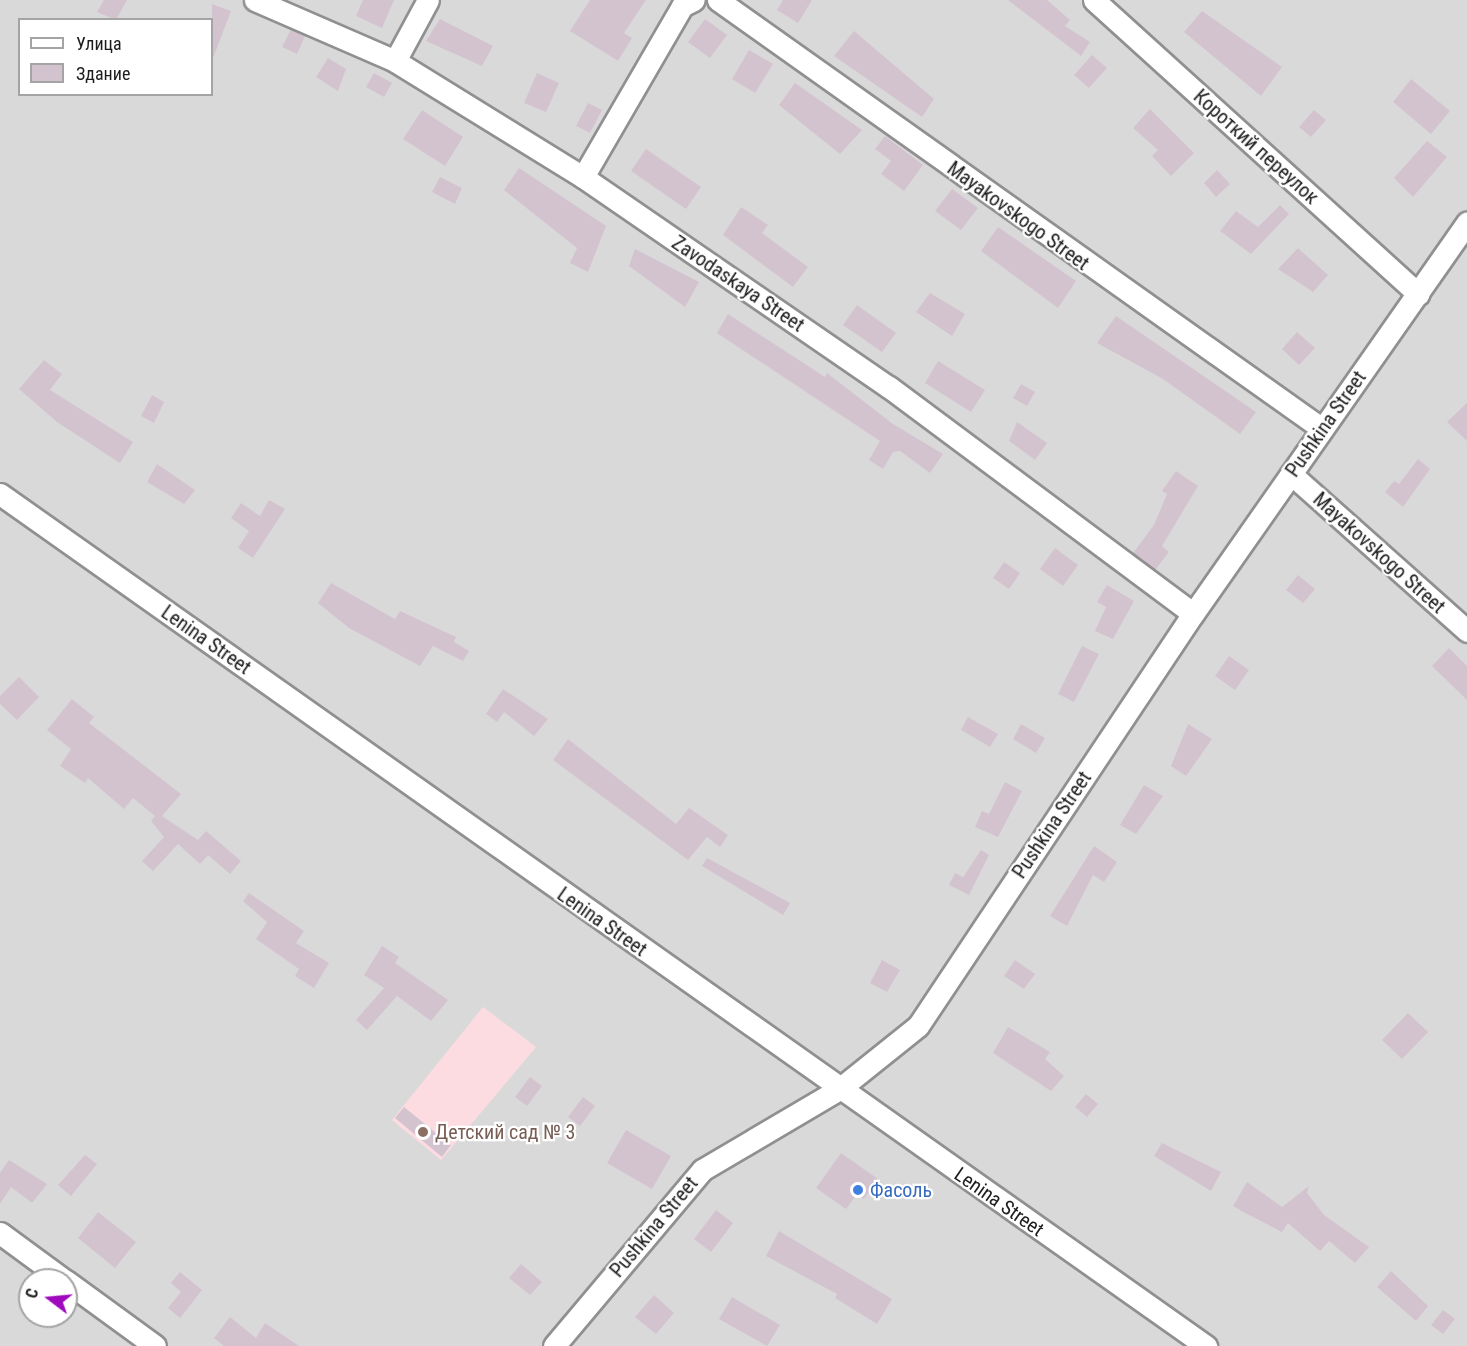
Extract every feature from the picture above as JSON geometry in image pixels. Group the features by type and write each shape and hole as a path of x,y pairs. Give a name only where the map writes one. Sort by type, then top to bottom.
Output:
{"street":[{"name":"Zavodaskaya Street","path":"255,0 394,61 583,177 889,387 1193,614"},
{"path":"394,61 428,0"},
{"name":"Mayakovskogo Street","path":"718,0 1321,428"},
{"name":"Короткий переулок","path":"1094,0 1418,294"},
{"path":"583,177 688,3"},
{"name":"Pushkina Street","path":"554,1346 702,1170 838,1090 918,1026 1193,614 1467,222"},
{"name":"Mayakovskogo Street","path":"1291,474 1467,631"},
{"name":"Lenina Street","path":"0,494 838,1090 1206,1346"},
{"path":"0,1233 47,1268"},
{"path":"78,1290 155,1346"}],"shaded area":[{"path":"0,0 1467,0 1467,1346 0,1346"},
{"path":"483,1007 536,1047 441,1160 392,1120"}],"building":[{"path":"104,0 127,0 117,18 97,12"},
{"path":"363,0 394,0 382,28 356,16"},
{"path":"590,0 646,0 624,33 632,38 618,61 570,31"},
{"path":"783,0 812,0 798,23 777,10"},
{"path":"1008,0 1047,0 1070,20 1065,26 1090,42 1081,56"},
{"path":"212,4 231,11 213,58 213,18"},
{"path":"1202,11 1282,67 1261,96 1184,32"},
{"path":"440,19 493,46 482,66 426,41"},
{"path":"705,19 727,35 710,58 688,42"},
{"path":"291,29 305,36 297,54 282,47"},
{"path":"854,31 934,99 922,117 834,56"},
{"path":"749,50 773,64 755,93 732,79"},
{"path":"1092,55 1107,68 1089,88 1074,75"},
{"path":"328,58 346,69 338,91 316,77"},
{"path":"374,73 392,83 384,97 366,87"},
{"path":"537,73 559,83 546,112 524,103"},
{"path":"1411,79 1450,111 1431,134 1393,102"},
{"path":"795,83 862,130 840,154 779,105"},
{"path":"588,103 602,110 590,133 576,126"},
{"path":"1150,109 1194,153 1171,176 1152,156 1158,150 1133,128"},
{"path":"422,110 463,137 445,166 403,139"},
{"path":"1314,110 1326,120 1311,137 1299,127"},
{"path":"885,136 923,165 904,191 881,174 891,161 875,149"},
{"path":"1427,141 1447,157 1413,197 1394,178"},
{"path":"646,149 701,187 686,209 631,171"},
{"path":"519,168 606,226 588,272 570,263 577,248 504,190"},
{"path":"1217,170 1230,184 1216,197 1204,183"},
{"path":"440,177 462,188 455,204 432,192"},
{"path":"952,189 978,208 961,230 935,211"},
{"path":"1280,205 1289,214 1251,254 1220,231 1236,211 1258,227"},
{"path":"741,207 768,225 762,233 808,267 793,287 723,235"},
{"path":"998,227 1076,281 1058,308 981,251"},
{"path":"1298,248 1328,275 1313,292 1278,269"},
{"path":"635,249 699,282 685,307 629,266"},
{"path":"930,293 965,314 952,336 916,312"},
{"path":"857,305 896,333 882,352 843,325"},
{"path":"728,314 825,377 827,373 893,424 943,454 930,473 900,451 893,452 883,469 869,460 880,441 717,333"},
{"path":"1116,316 1256,412 1240,434 1163,379 1097,343"},
{"path":"1297,332 1315,348 1299,365 1282,349"},
{"path":"44,360 62,374 50,390 133,442 120,463 57,422 19,389"},
{"path":"938,361 985,390 971,412 925,383"},
{"path":"1021,384 1035,392 1027,406 1013,398"},
{"path":"152,395 164,402 154,423 141,416"},
{"path":"1467,403 1467,441 1447,422"},
{"path":"1017,422 1047,443 1035,460 1009,441"},
{"path":"1418,459 1430,469 1403,507 1385,492 1394,481 1399,484"},
{"path":"157,464 195,490 184,504 147,482"},
{"path":"1176,471 1198,486 1162,546 1169,552 1155,570 1133,553 1154,525 1167,494 1162,491"},
{"path":"269,500 285,509 253,558 238,548 249,531 231,518 241,503 260,516"},
{"path":"1055,548 1078,565 1063,586 1040,569"},
{"path":"1004,562 1020,573 1009,589 993,578"},
{"path":"1298,575 1315,589 1303,603 1286,590"},
{"path":"331,583 395,619 400,611 456,637 454,642 469,651 463,661 433,646 420,666 349,628 318,603"},
{"path":"1107,585 1134,601 1113,639 1095,631 1106,607 1097,602"},
{"path":"1082,646 1099,654 1074,702 1058,694"},
{"path":"1449,648 1467,666 1467,700 1432,666"},
{"path":"1229,656 1249,670 1235,690 1215,676"},
{"path":"19,677 39,697 17,720 0,704 0,696"},
{"path":"503,689 548,719 534,736 504,712 497,722 486,714"},
{"path":"72,699 94,717 89,723 181,794 162,816 198,840 206,831 241,861 230,874 208,855 200,864 178,844 153,871 142,861 164,837 151,821 155,816 133,798 124,809 88,778 85,783 60,766 71,749 47,730"},
{"path":"968,717 998,734 990,747 961,730"},
{"path":"1021,724 1045,738 1036,753 1013,739"},
{"path":"1188,724 1212,739 1186,776 1171,766"},
{"path":"568,739 676,824 689,808 728,835 720,847 707,837 688,860 553,760"},
{"path":"1005,782 1022,791 998,837 975,827 982,811 989,814"},
{"path":"1144,785 1163,796 1136,834 1120,825"},
{"path":"1094,846 1117,862 1104,882 1093,875 1067,926 1050,916"},
{"path":"981,850 989,855 969,895 949,885 955,873 963,877"},
{"path":"707,858 790,903 783,915 702,866"},
{"path":"249,893 304,931 296,943 329,963 314,988 295,976 299,969 256,939 267,922 243,901"},
{"path":"382,946 399,957 395,963 448,1000 431,1021 397,996 367,1030 356,1020 384,988 364,975"},
{"path":"882,960 900,970 887,992 870,983"},
{"path":"1015,960 1035,974 1024,989 1004,976"},
{"path":"1408,1013 1428,1032 1402,1059 1382,1040"},
{"path":"1008,1027 1050,1052 1045,1059 1064,1076 1051,1091 993,1053"},
{"path":"530,1077 542,1086 527,1106 515,1097"},
{"path":"1086,1094 1098,1104 1087,1117 1075,1107"},
{"path":"583,1097 595,1106 580,1126 568,1117"},
{"name":"Детский сад № 3","path":"404,1107 451,1145 442,1157 395,1118"},
{"path":"626,1130 671,1156 652,1189 607,1163"},
{"path":"1162,1143 1221,1172 1211,1191 1154,1156"},
{"path":"841,1153 878,1179 864,1199 857,1194 846,1209 816,1188"},
{"path":"85,1155 97,1164 71,1196 58,1185"},
{"path":"9,1160 47,1184 32,1203 11,1187 0,1204 0,1173"},
{"path":"1247,1182 1282,1207 1309,1186 1307,1193 1324,1215 1369,1247 1355,1263 1329,1241 1320,1251 1288,1223 1282,1232 1247,1214 1233,1206"},
{"path":"716,1210 733,1223 711,1252 694,1239"},
{"path":"98,1212 136,1242 115,1268 78,1238"},
{"path":"779,1231 892,1299 877,1324 835,1298 837,1294 766,1256"},
{"path":"521,1264 542,1282 530,1295 509,1278"},
{"path":"1391,1271 1428,1306 1416,1321 1377,1287"},
{"path":"180,1272 202,1290 180,1318 168,1308 181,1292 171,1283"},
{"path":"654,1295 674,1313 656,1334 635,1317"},
{"path":"732,1297 780,1325 767,1346 719,1319"},
{"path":"1443,1310 1455,1319 1443,1334 1431,1325"},
{"path":"230,1317 256,1338 265,1323 299,1346 224,1346 214,1338"}],"place":[{"name":"Детский сад № 3","path":"423,1132"},
{"name":"Фасоль","path":"858,1190"}]}
